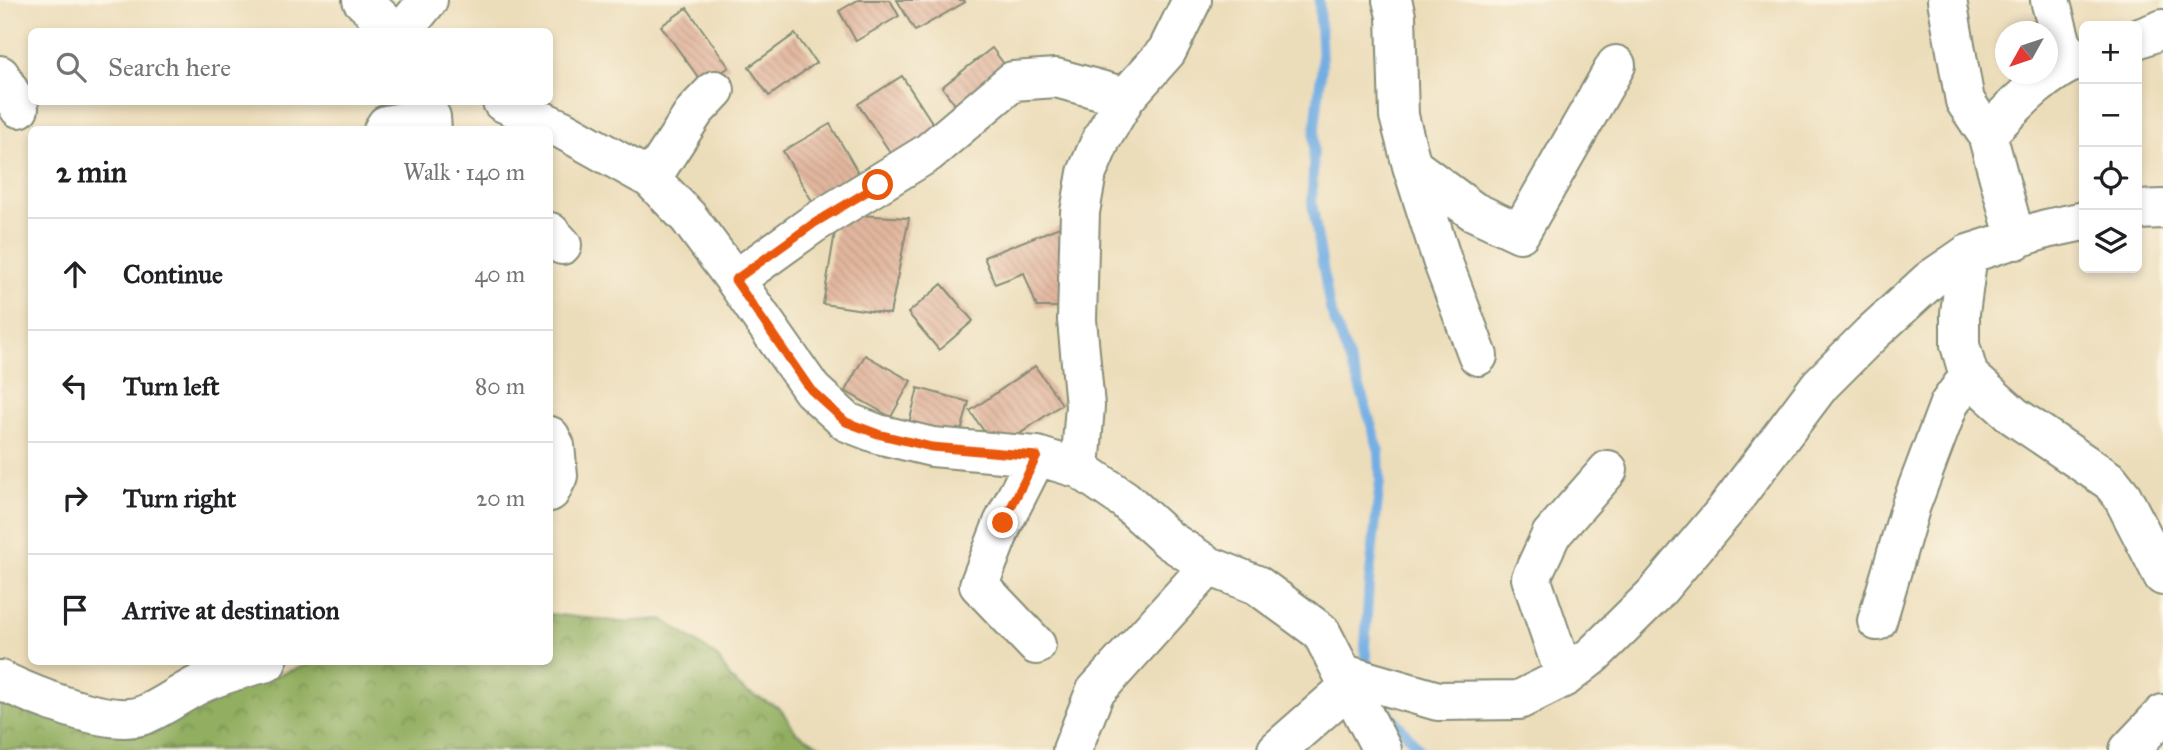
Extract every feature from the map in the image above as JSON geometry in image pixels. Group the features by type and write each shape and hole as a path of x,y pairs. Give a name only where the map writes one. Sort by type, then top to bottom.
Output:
{"street":[{"path":"362,0 391,28"},
{"path":"405,28 428,0"},
{"path":"1080,469 1085,406 1077,320 1080,212 1087,173 1101,140 1126,97 1167,51 1192,0"},
{"path":"1392,0 1396,16 1399,116 1442,260 1478,356"},
{"path":"1947,0 1965,101 1987,134 2015,240"},
{"path":"1987,134 2022,99 2076,60 2050,0"},
{"path":"2142,36 2163,29"},
{"path":"1412,166 1473,211 1520,233 1616,65"},
{"path":"0,75 19,108"},
{"path":"735,280 813,224 928,153 1013,81 1056,78 1126,97"},
{"path":"652,179 695,111 715,90"},
{"path":"509,105 563,130 652,179 688,217 811,390 846,422 878,434 932,447 1037,456 1080,469 1125,500 1169,540 1209,566 1257,586 1321,632 1382,750"},
{"path":"385,126 432,119"},
{"path":"2142,210 2163,209"},
{"path":"1348,680 1438,701 1519,700 1565,677 1654,595 1724,511 1820,385 1930,280 1968,254 2046,229 2079,222"},
{"path":"1968,254 1960,313 1960,345 1969,376 2014,416 2110,481 2122,496 2163,576"},
{"path":"1877,621 1911,505 1930,454 1949,404 1969,376"},
{"path":"553,442 558,475 553,486"},
{"path":"1036,645 979,585 1003,523 1037,456"},
{"path":"1565,677 1531,578 1551,535 1608,470"},
{"path":"1072,750 1095,692 1209,566"},
{"path":"0,680 29,694 103,717 118,719 142,716 199,684 256,665"},
{"path":"1277,750 1348,680"},
{"path":"2129,750 2163,714"}],"green space":[{"path":"553,614 622,622 663,619 717,657 732,680 746,692 780,708 796,732 819,745 837,750 0,750 0,704 114,730 307,665 553,665"}],"building":[{"path":"858,0 890,0 899,16 856,41 839,11"},
{"path":"897,0 964,0 965,2 915,31"},
{"path":"687,8 729,67 704,85 661,26"},
{"path":"795,34 816,63 769,96 749,67"},
{"path":"992,48 1010,72 960,111 942,87"},
{"path":"902,76 937,130 894,158 858,104"},
{"path":"830,124 863,181 816,208 783,151"},
{"path":"838,214 909,218 890,314 823,304"},
{"path":"1067,224 1067,307 1037,307 1024,273 995,284 984,257"},
{"path":"942,284 973,321 939,350 908,313"},
{"path":"865,355 911,381 891,417 845,391"},
{"path":"1035,366 1062,404 997,450 970,411"},
{"path":"918,388 969,402 960,436 909,423"}],"waterway":[{"path":"1319,0 1322,65 1314,138 1312,203 1330,309 1361,391 1379,451 1380,481 1365,647 1368,671"},
{"path":"1377,694 1388,712 1420,750"}],"route":[{"path":"878,185 813,224 735,280 811,390 846,422 878,434 932,447 1037,456 1003,523"}]}
